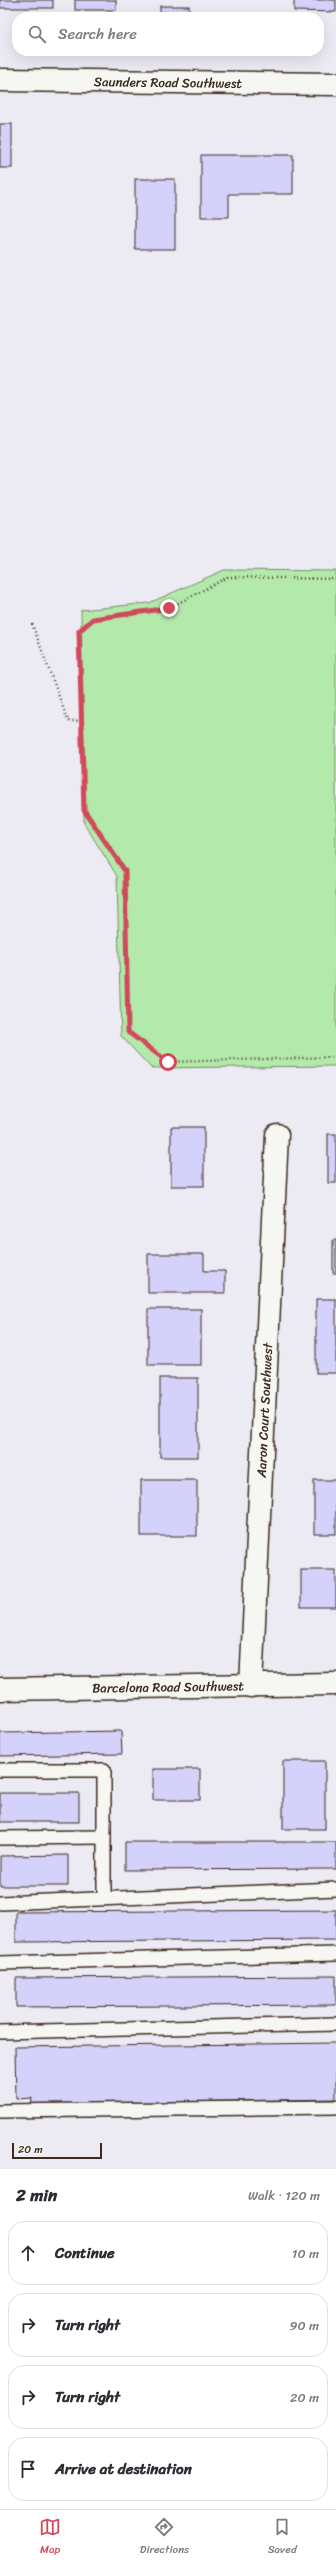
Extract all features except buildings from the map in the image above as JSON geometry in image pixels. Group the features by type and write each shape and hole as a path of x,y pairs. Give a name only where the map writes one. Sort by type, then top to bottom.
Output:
{"street":[{"name":"Saunders Road Southwest","path":"0,80 336,84"},
{"name":"Aaron Court Southwest","path":"251,1686 277,1135"},
{"name":"Barcelona Road Southwest","path":"0,1689 336,1684"}],"lane":[{"path":"0,1770 104,1770 104,1898"},
{"path":"0,1838 104,1837"},
{"path":"0,1903 336,1889"},
{"path":"0,1963 336,1954"},
{"path":"0,2032 336,2024"},
{"path":"0,2111 336,2107"}],"path":[{"path":"336,579 228,577 169,608 93,619 79,631 84,810 125,871 128,1032 168,1062 336,1058"},
{"path":"32,624 68,721 82,721"}],"green space":[{"path":"224,570 336,571 336,1066 151,1068 121,1036 117,876 84,823 81,610 149,603"}],"route":[{"path":"168,1062 128,1032 125,871 84,810 79,631 93,619 169,608"}]}
